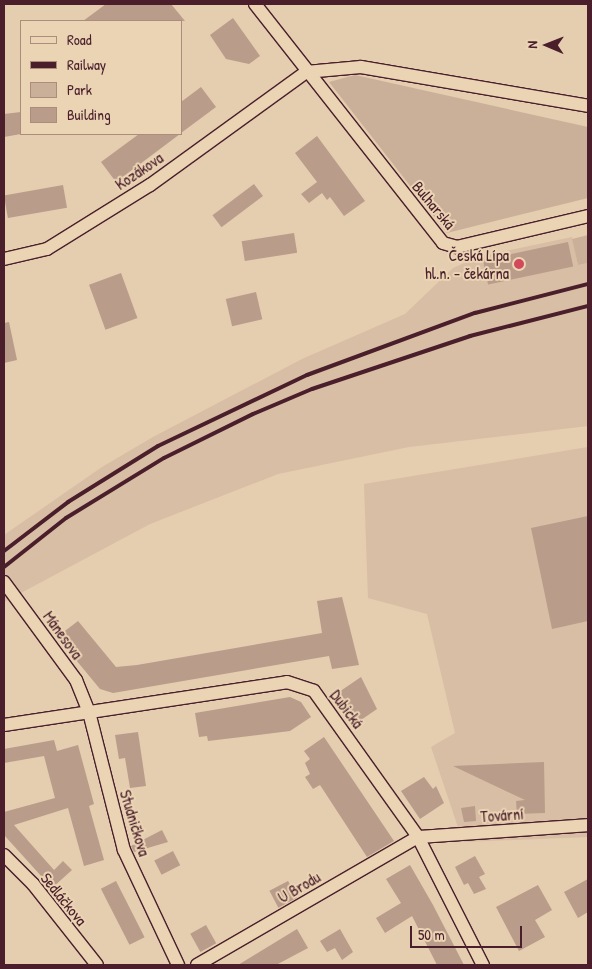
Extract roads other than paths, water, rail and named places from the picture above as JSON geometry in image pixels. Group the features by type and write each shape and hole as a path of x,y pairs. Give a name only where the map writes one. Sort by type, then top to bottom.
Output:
{"street":[{"name":"Bulharská","path":"255,4 306,72 443,243 458,247 588,216"},
{"path":"306,72 361,67 588,106"},
{"name":"Kozákova","path":"4,259 55,244 150,185 306,72"},
{"name":"Mánesova","path":"4,582 76,680 89,712"},
{"name":"Dubická","path":"4,725 287,682 314,691 418,838 483,965"},
{"name":"Studničkova","path":"89,712 124,850 178,965"},
{"name":"Tovární","path":"418,838 588,825"},
{"name":"U Brodu","path":"197,965 418,838"},
{"name":"Sedláčkova","path":"4,855 33,884 97,965"}],"railway":[{"path":"4,551 68,502 158,446 307,375 475,313 588,284"},
{"path":"4,567 66,518 164,458 253,414 312,389 470,336 588,306"}],"place":[{"name":"Česká Lípa hl.n. - čekárna","path":"519,264"}]}
